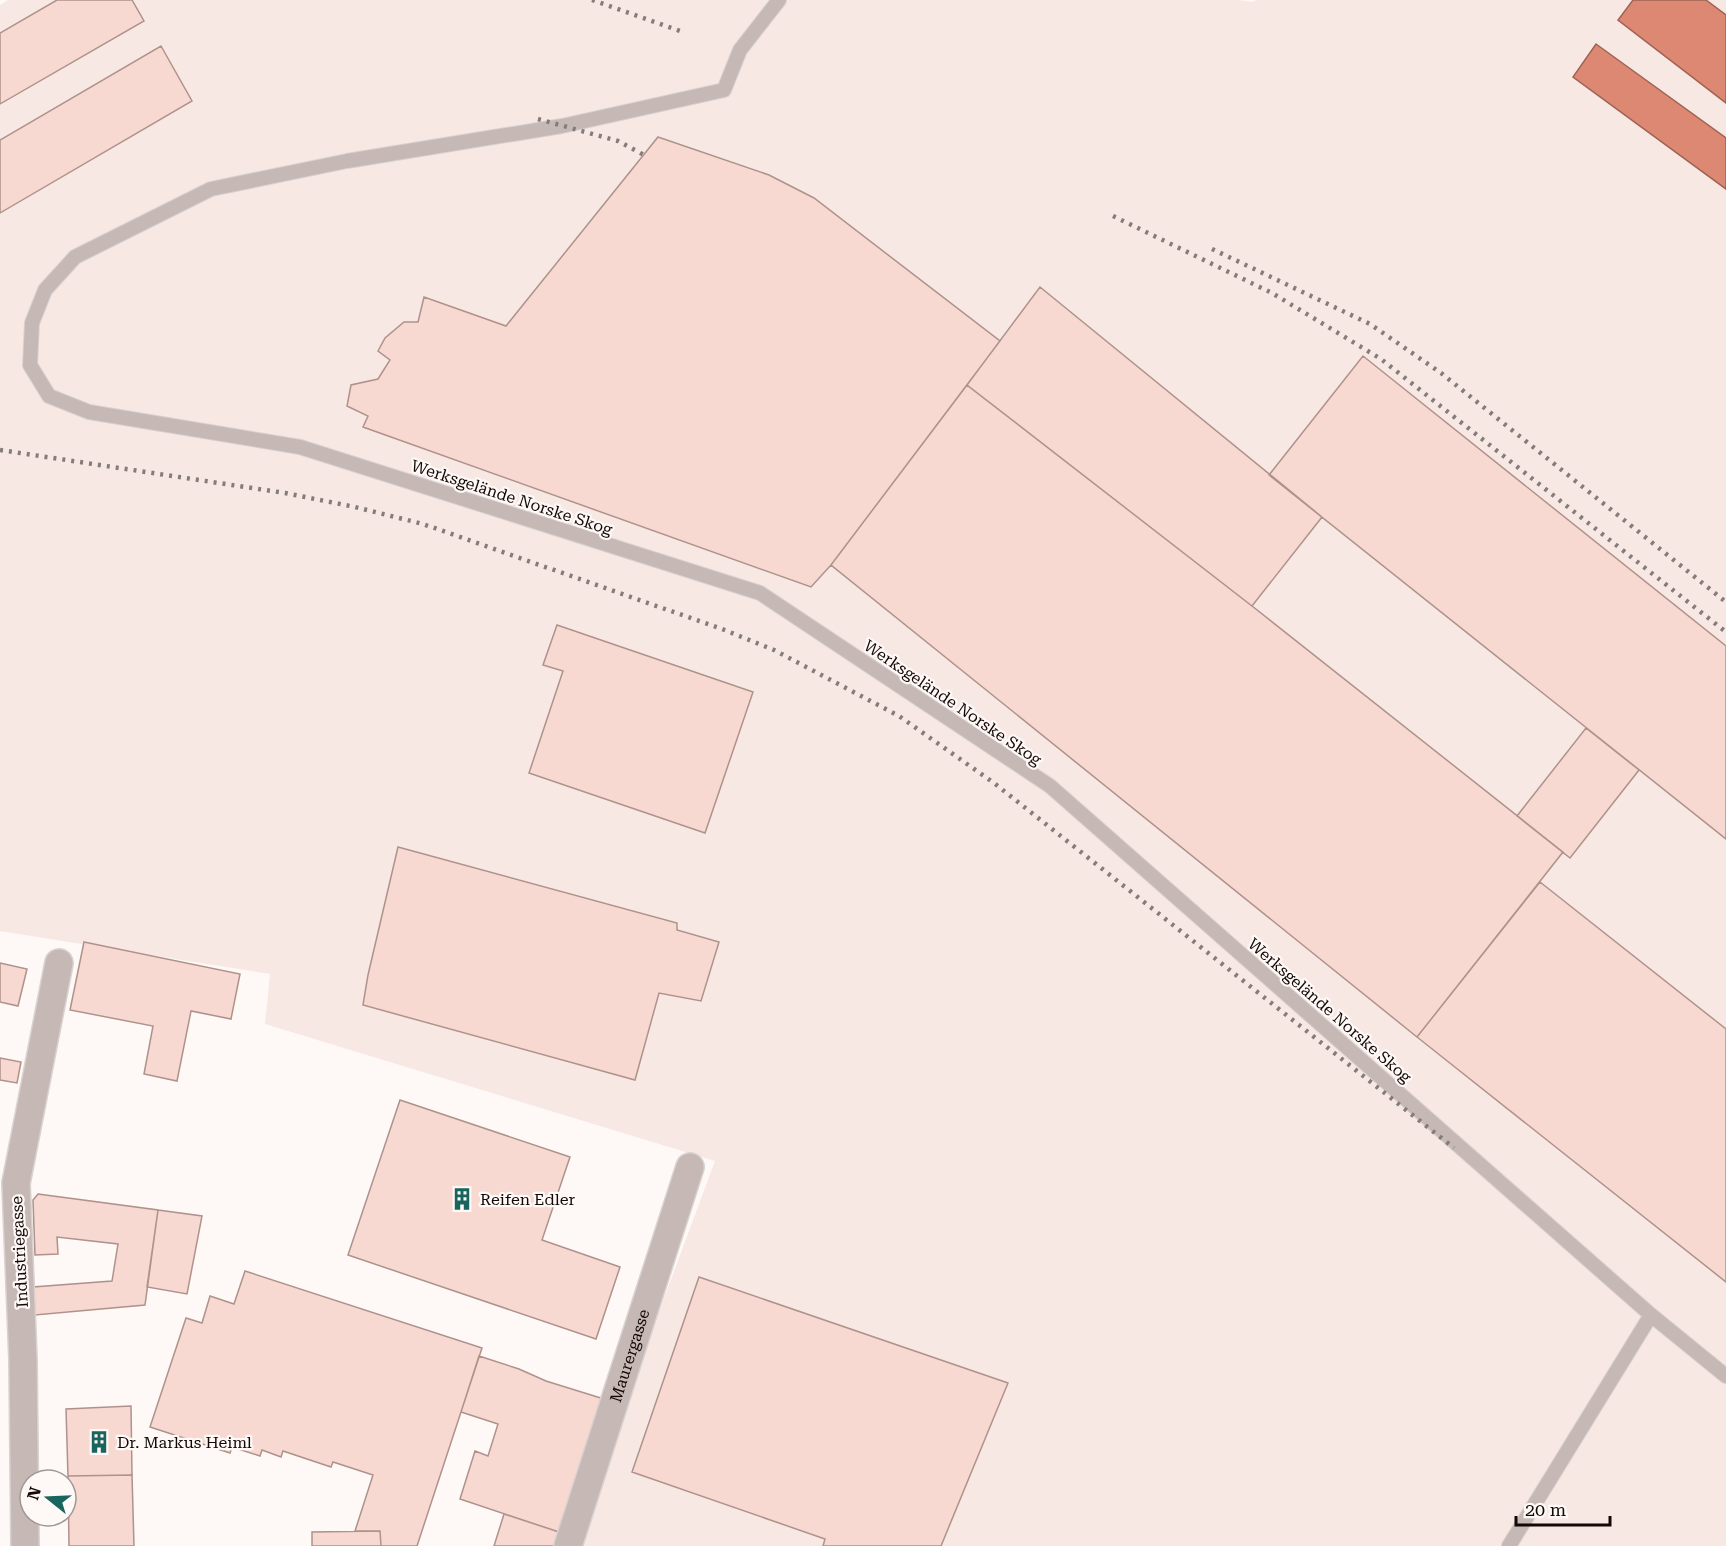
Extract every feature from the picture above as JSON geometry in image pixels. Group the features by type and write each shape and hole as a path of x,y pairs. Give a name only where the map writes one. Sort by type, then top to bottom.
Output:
{"street":[{"name":"Industriegasse","path":"25,1546 23,1360 15,1183 59,963"},
{"name":"Maurergasse","path":"568,1546 690,1167"}],"lane":[{"name":"Werksgelände Norske Skog","path":"779,0 740,50 724,90 561,126 347,161 211,189 75,257 45,290 33,323 30,365 49,396 89,412 300,447 760,593 1050,786 1651,1315 1726,1376"},
{"path":"1509,1546 1651,1315"}],"shaded area":[{"path":"8,0 1239,0 1253,2 1256,0 1726,0 1726,1546 572,1546 715,1161 265,1024 270,974 0,931 0,5"},
{"path":"1633,0 1706,0 1726,15 1726,103 1618,20"},
{"path":"1596,44 1726,138 1726,189 1573,77"}],"building":[{"path":"57,0 132,0 144,21 0,104 0,33"},
{"path":"161,46 192,101 0,213 0,140"},
{"path":"658,137 769,175 814,198 1000,341 831,565 811,587 363,427 368,416 347,406 351,385 378,379 390,360 378,351 385,338 404,322 418,322 424,297 506,326"},
{"path":"1040,287 1322,517 1252,606 967,385"},
{"path":"1363,356 1726,646 1726,839 1269,475"},
{"path":"967,385 1252,606 1563,852 1417,1037 831,565"},
{"path":"557,625 753,692 705,833 529,773 563,671 543,665"},
{"path":"1586,728 1639,770 1570,858 1517,816"},
{"path":"398,847 677,923 677,930 719,942 701,1001 659,993 635,1080 363,1005"},
{"path":"1540,882 1726,1029 1726,1282 1417,1037"},
{"path":"84,942 240,974 231,1019 191,1011 177,1081 144,1074 153,1026 70,1010"},
{"path":"0,963 27,969 18,1006 0,1002"},
{"path":"0,1058 21,1062 17,1083 0,1080"},
{"name":"Reifen Edler","path":"400,1100 570,1157 542,1240 620,1267 596,1339 348,1255"},
{"path":"38,1194 158,1210 145,1305 35,1315 33,1287 112,1281 118,1244 57,1237 58,1254 35,1255 33,1200"},
{"path":"158,1210 202,1216 187,1294 147,1287"},
{"path":"245,1271 482,1348 417,1546 381,1546 380,1531 355,1531 373,1475 333,1462 331,1467 283,1451 281,1457 262,1450 260,1456 232,1447 230,1453 150,1427 186,1318 202,1323 210,1296 234,1304"},
{"path":"699,1277 1008,1383 941,1546 823,1546 825,1539 632,1472"},
{"path":"479,1356 519,1369 546,1381 604,1399 559,1532 460,1499 475,1451 488,1456 498,1424 461,1412"},
{"name":"Dr. Markus Heiml","path":"131,1406 132,1475 78,1476 78,1468 68,1468 66,1409"},
{"path":"132,1475 134,1546 69,1546 69,1528 78,1528 78,1476"},
{"path":"504,1514 559,1532 554,1546 494,1546"},
{"path":"380,1531 381,1546 312,1546 312,1532"}],"railway":[{"path":"592,0 680,31"},
{"path":"538,119 618,141 644,155"},
{"path":"1113,216 1272,293 1381,359 1726,632"},
{"path":"1212,249 1370,324 1441,373 1726,602"},
{"path":"0,450 285,493 423,524 722,629 774,650 899,716 994,783 1454,1148"}],"place":[{"name":"Reifen Edler","path":"462,1199"},
{"name":"Dr. Markus Heiml","path":"99,1442"}]}
